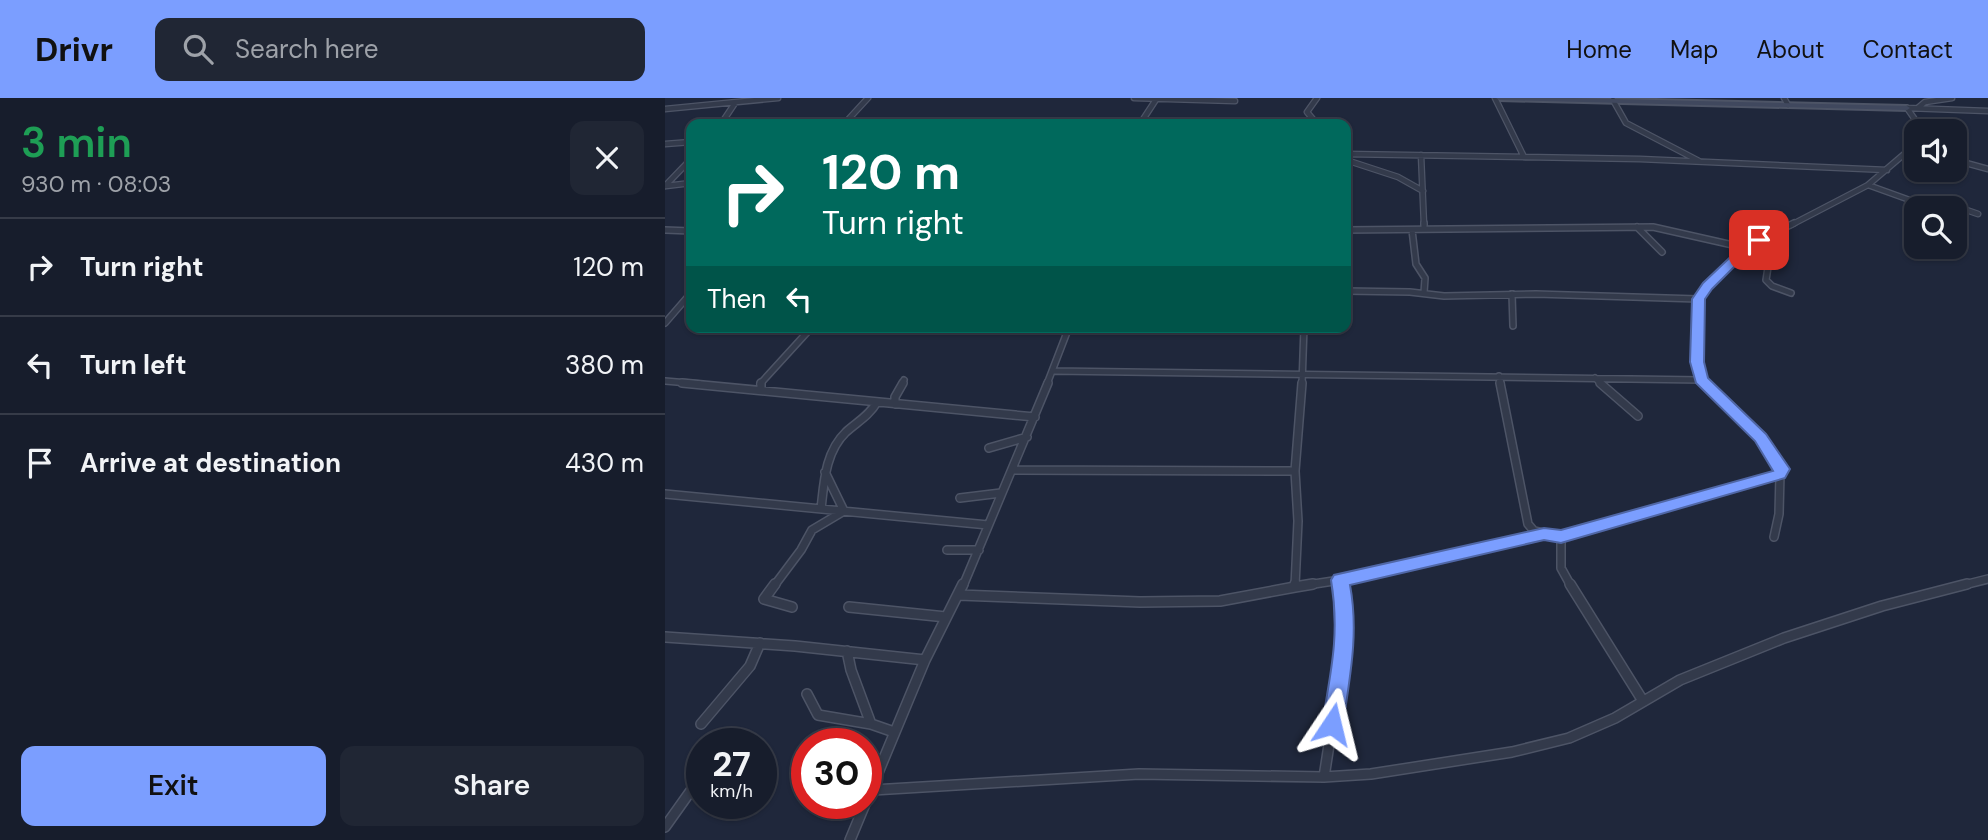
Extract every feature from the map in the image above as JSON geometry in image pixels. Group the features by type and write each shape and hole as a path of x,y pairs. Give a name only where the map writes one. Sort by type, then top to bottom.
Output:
{"street":[{"path":"704,106 710,98"},
{"path":"665,109 778,98"},
{"path":"848,119 867,98"},
{"path":"1134,98 1235,101"},
{"path":"1143,119 1157,98"},
{"path":"1310,119 1307,112 1317,98"},
{"path":"1524,157 1497,98 1786,101 1988,111"},
{"path":"1897,98 1915,119"},
{"path":"1919,108 1925,102 1952,98"},
{"path":"1613,100 1632,127 1700,161"},
{"path":"724,119 735,103"},
{"path":"665,144 686,142"},
{"path":"1351,154 1700,161 1887,170"},
{"path":"1421,155 1424,229"},
{"path":"1774,537 1780,514 1782,469 1761,438 1701,380 1697,362 1698,299 1707,286 1746,248 1868,185 1904,156"},
{"path":"1351,162 1398,177 1423,191"},
{"path":"1967,163 1988,169"},
{"path":"665,186 686,164"},
{"path":"665,186 686,184"},
{"path":"1868,185 1929,207 1950,206 1978,214"},
{"path":"1637,227 1662,252"},
{"path":"1351,230 1653,227 1746,248 1769,261 1766,280 1768,284 1791,293"},
{"path":"665,230 686,231"},
{"path":"1412,230 1416,264 1425,278 1425,293"},
{"path":"1351,291 1698,299"},
{"path":"1512,294 1513,326"},
{"path":"665,323 686,304"},
{"path":"761,390 760,384 807,333"},
{"path":"882,765 925,660 979,550 1001,493 1027,438 1067,333"},
{"path":"1295,587 1298,521 1295,471 1304,333"},
{"path":"1054,371 1701,380"},
{"path":"1499,376 1528,524 1534,531 1561,537 1780,474"},
{"path":"1594,377 1639,416"},
{"path":"895,404 895,397 904,380"},
{"path":"665,381 1035,417"},
{"path":"821,509 826,463 847,431 870,416 877,402"},
{"path":"989,448 1027,438"},
{"path":"1013,470 1295,471"},
{"path":"825,472 845,511"},
{"path":"960,498 1001,493"},
{"path":"665,494 988,525"},
{"path":"792,607 765,602 764,599 813,530 845,511"},
{"path":"959,594 1140,603 1220,601 1340,580 1544,534"},
{"path":"1561,537 1561,568 1596,629 1643,701"},
{"path":"947,550 979,550"},
{"path":"882,789 1139,774 1371,774 1541,745 1569,738 1615,718 1680,680 1784,638 1882,606 1988,579"},
{"path":"1324,776 1346,644 1346,613 1340,580"},
{"path":"849,607 946,617"},
{"path":"665,637 759,643 925,660"},
{"path":"701,724 750,666 759,643"},
{"path":"847,651 851,670 871,724"},
{"path":"807,694 818,715 871,724 894,732"},
{"path":"665,827 686,797"},
{"path":"850,840 860,819"}],"route":[{"path":"1332,724 1346,644 1346,613 1340,580 1544,534 1561,537 1780,474 1782,469 1761,438 1701,380 1697,362 1698,299 1707,286 1746,248 1759,240"}]}
